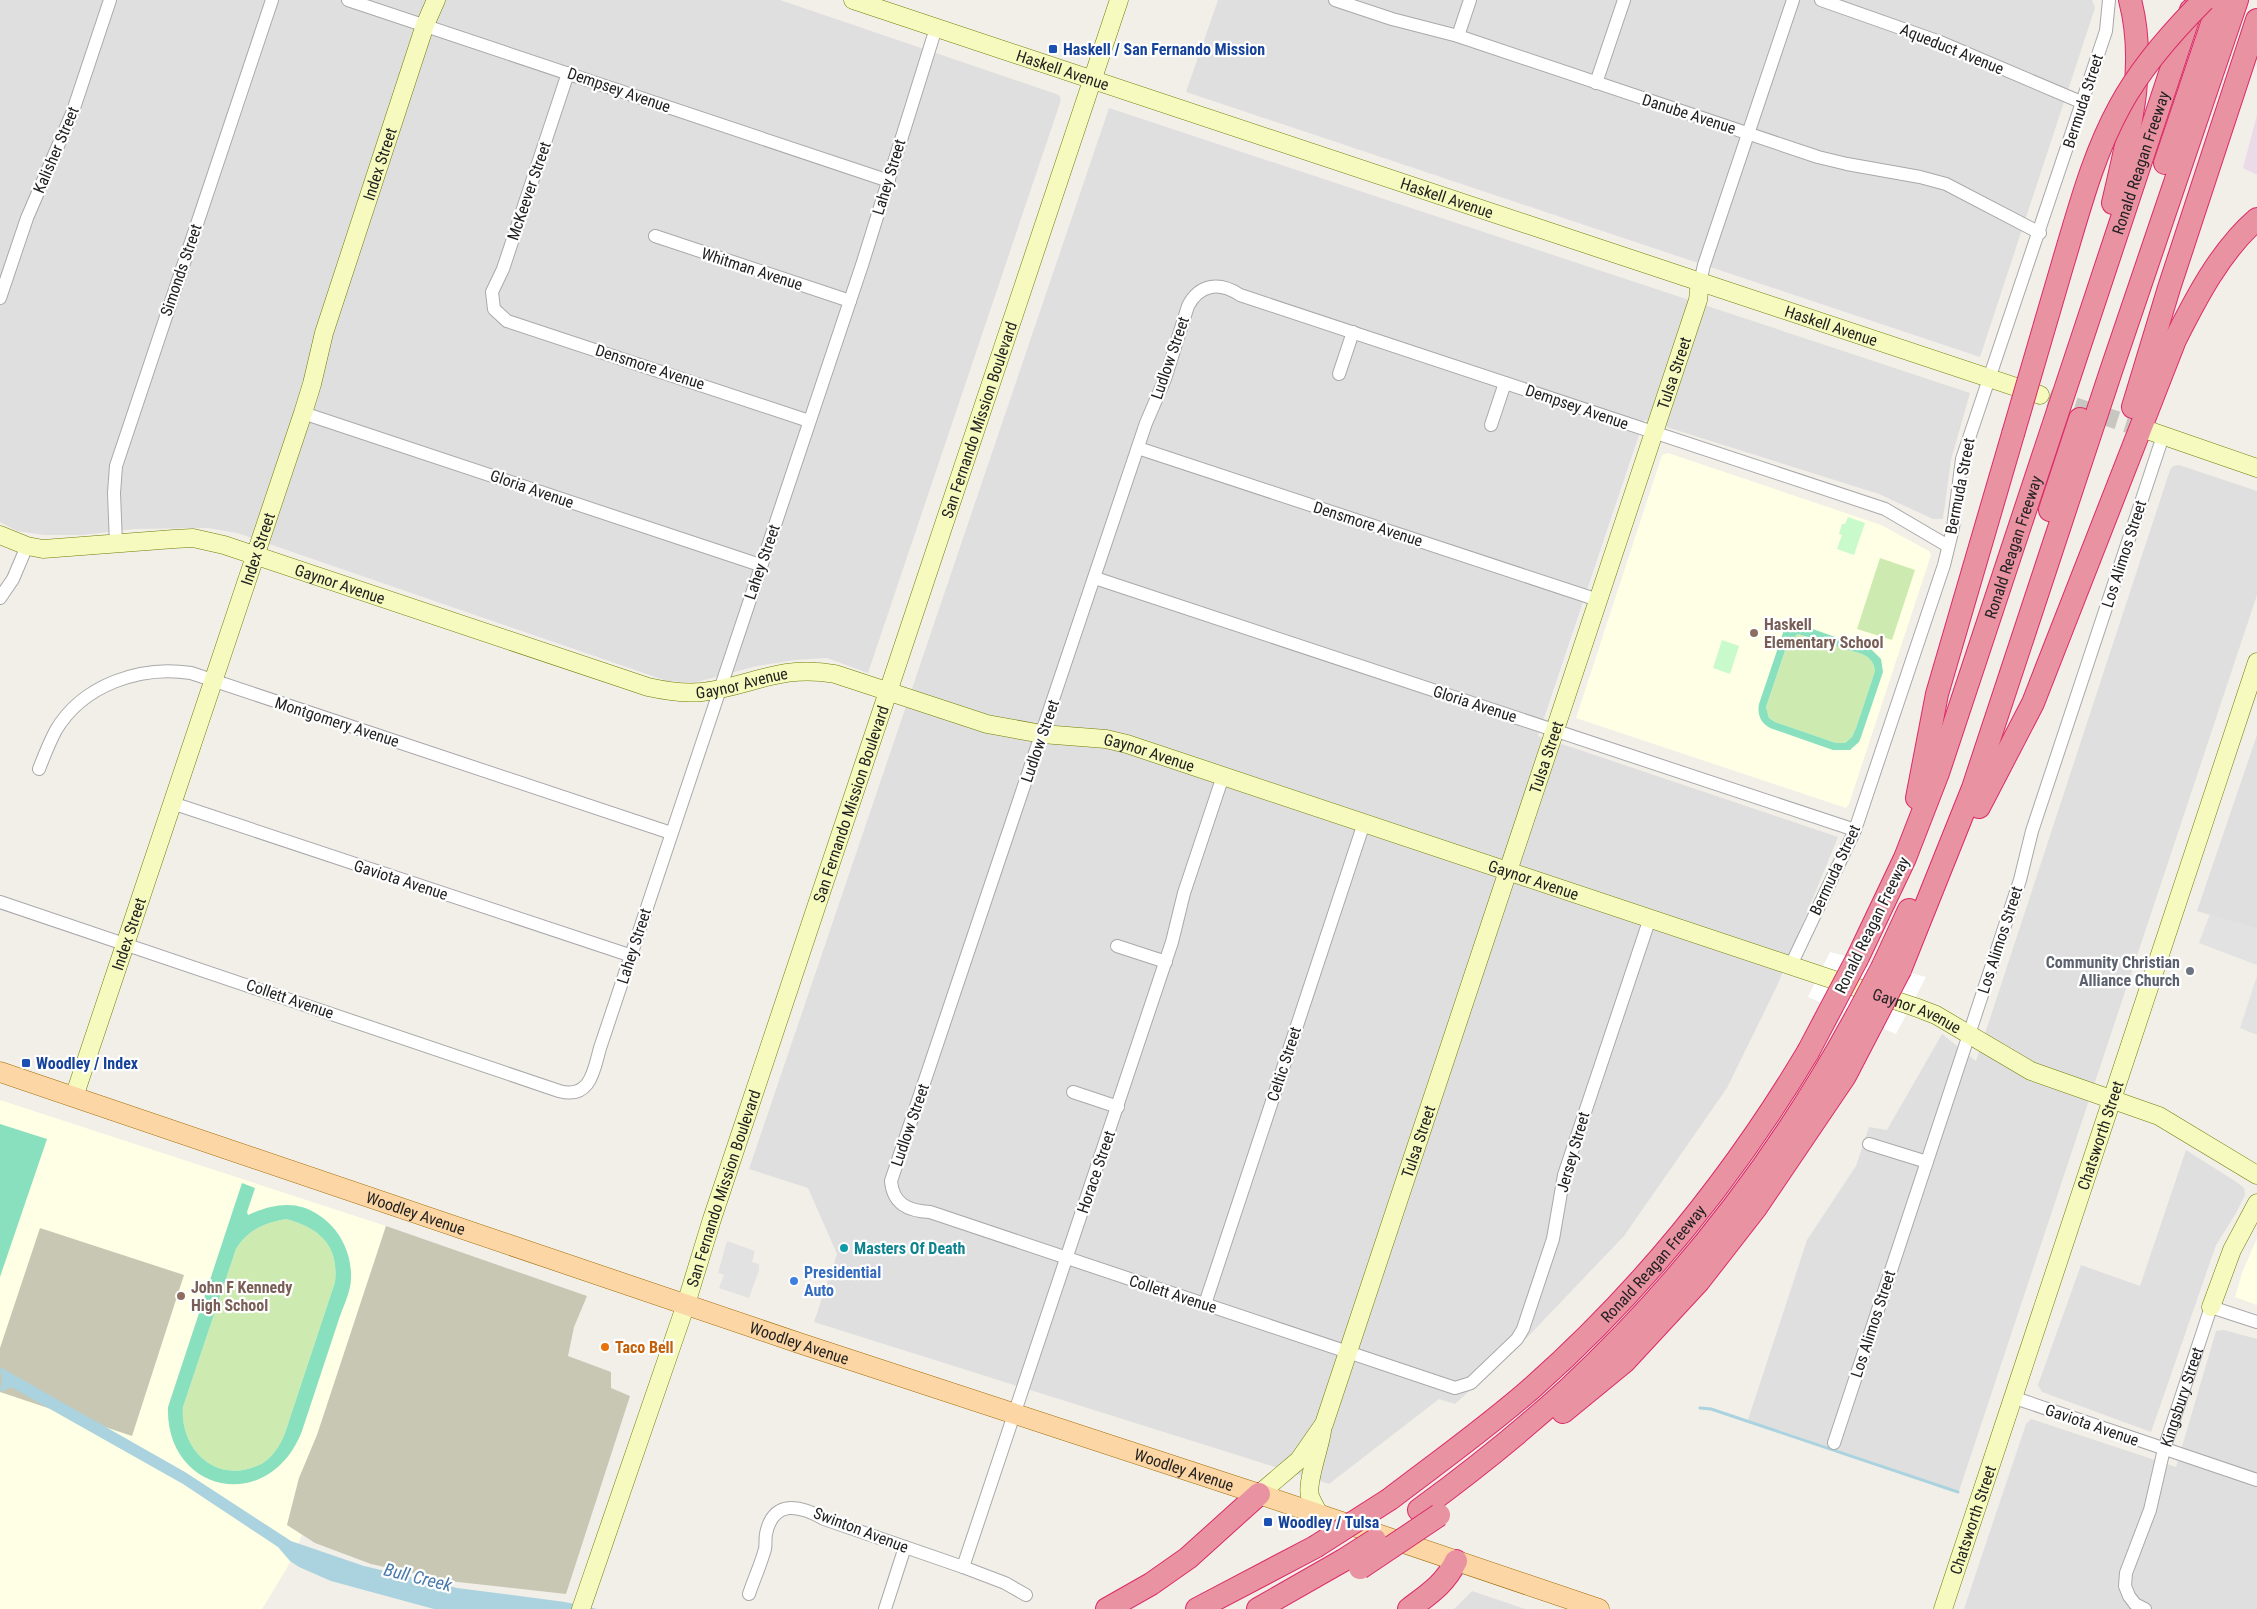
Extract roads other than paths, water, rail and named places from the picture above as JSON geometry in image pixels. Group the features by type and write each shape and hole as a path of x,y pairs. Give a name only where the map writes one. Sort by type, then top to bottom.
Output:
{"highway":[{"path":"2088,318 2135,95 2137,45 2130,0"},
{"name":"Ronald Reagan Freeway","path":"1197,1609 1315,1547 1390,1499 1532,1388 1595,1328 1669,1248 1723,1179 1783,1093 1808,1052 1857,959 1905,858 1938,773 2195,0"},
{"path":"1905,858 1937,694 2068,246 2098,155 2120,106 2146,67 2176,28 2204,0"},
{"path":"1891,968 1915,897 1961,779 2220,0"},
{"path":"1921,919 1974,788 2111,371 2237,0"},
{"path":"2087,562 2169,288 2257,20"},
{"path":"1284,1609 1429,1512 1624,1362 1699,1281 1766,1194 1845,1076 1864,1021 1891,968 1921,919 2033,703 2164,364 2183,324 2231,247 2257,219"},
{"path":"1108,1609 1188,1558 1259,1494"},
{"path":"1409,1609 1432,1592 1449,1576 1456,1561"},
{"path":"1258,1609 1351,1565"}],"main road":[{"name":"Woodley Avenue","path":"0,1072 686,1304 1599,1609"}],"street":[{"name":"Kalisher Street","path":"0,298 27,218 73,111 110,0"},
{"name":"Simonds Street","path":"116,544 114,493 116,466 272,0"},
{"name":"Dempsey Avenue","path":"348,0 889,181"},
{"name":"Index Street","path":"74,1097 303,413 324,332 436,0"},
{"name":"Haskell Avenue","path":"853,0 2040,395"},
{"name":"San Fernando Mission Boulevard","path":"582,1606 686,1304 715,1211 1119,0"},
{"name":"Danube Avenue","path":"1335,0 1458,36 1827,159 1920,177 1946,184 2040,234"},
{"path":"1458,36 1470,0"},
{"path":"1596,83 1624,0"},
{"name":"Tulsa Street","path":"1259,1494 1298,1460 1324,1424 1698,300 1704,265 1794,0"},
{"name":"Aqueduct Avenue","path":"1821,0 1940,42 2081,102"},
{"name":"Bermuda Street","path":"1791,965 1854,830 1940,575 1953,528 1962,459 1988,378 2040,234 2081,102 2106,31 2109,0"},
{"name":"Lahey Street","path":"579,1090 592,1078 600,1048 632,956 671,833 850,301 936,28"},
{"name":"McKeever Street","path":"494,309 492,292 503,269 568,73"},
{"name":"Whitman Avenue","path":"655,236 850,301"},
{"name":"Dempsey Avenue","path":"1201,290 1216,285 1228,288 1240,295 1885,509 1948,546"},
{"name":"Ludlow Street","path":"894,1197 891,1181 1146,423 1165,379 1188,306 1193,297 1201,290"},
{"name":"Densmore Avenue","path":"494,309 507,321 809,420"},
{"path":"1339,374 1353,332"},
{"path":"1491,425 1505,383"},
{"name":"Gloria Avenue","path":"303,413 760,565"},
{"path":"2157,433 2257,468"},
{"name":"Los Alimos Street","path":"1834,1443 2020,880 2032,831 2157,433"},
{"name":"Densmore Avenue","path":"1138,448 1598,600"},
{"name":"Gaynor Avenue","path":"0,535 27,546 43,549 193,538 224,545 648,687 668,692 684,693 720,688 781,672 806,670 835,674 987,724 1042,734 1106,739 1127,744 1915,1007 1970,1034 2004,1057 2031,1071 2159,1116 2257,1175"},
{"path":"0,598 13,579 27,546"},
{"name":"Gloria Avenue","path":"1095,578 1854,830"},
{"name":"Chatsworth Street","path":"1943,1609 2257,662"},
{"name":"Montgomery Avenue","path":"39,769 57,729 84,698 114,681 153,672 175,670 213,680 671,833"},
{"name":"Horace Street","path":"963,1566 1118,1108 1166,962 1184,893 1223,776"},
{"name":"Gaviota Avenue","path":"172,803 632,956"},
{"name":"Celtic Street","path":"1204,1304 1364,823"},
{"name":"Collett Avenue","path":"0,902 565,1093 579,1090"},
{"name":"Jersey Street","path":"1455,1388 1464,1387 1471,1383 1517,1339 1523,1329 1553,1239 1564,1174 1650,918"},
{"path":"1117,946 1166,962"},
{"path":"1073,1092 1118,1108"},
{"path":"1870,1144 1927,1162"},
{"name":"Collett Avenue","path":"894,1197 907,1208 930,1212 1455,1388"},
{"name":"Kingsbury Street","path":"2145,1609 2135,1604 2129,1596 2125,1586 2126,1573 2150,1510 2164,1449 2232,1250 2257,1203"},
{"path":"2212,1307 2257,1322"},
{"name":"Gaviota Avenue","path":"2012,1397 2257,1480"},
{"path":"1319,1514 1310,1496 1308,1487 1319,1452 1324,1424"},
{"name":"Swinton Avenue","path":"749,1594 765,1549 769,1524 774,1515 784,1509 793,1507 804,1509 824,1519 963,1566 1005,1583 1026,1595"},
{"path":"885,1609 906,1547"}],"water":[{"path":"0,1367 185,1472 291,1541 364,1566 457,1588 565,1602 597,1609 434,1609 331,1581 299,1567 290,1561 278,1547 183,1484 11,1387 0,1392 2,1380"}],"waterway":[{"path":"1700,1408 1711,1409 1958,1492"}],"tunnel":[{"path":"2049,398 2150,431"}],"place":[{"name":"Haskell / San Fernando Mission","path":"1053,49"},
{"name":"Haskell Elementary School","path":"1754,633"},
{"name":"Community Christian Alliance Church","path":"2190,971"},
{"name":"Woodley / Index","path":"26,1063"},
{"name":"Masters Of Death","path":"844,1248"},
{"name":"Presidential Auto","path":"794,1281"},
{"name":"John F Kennedy High School","path":"181,1296"},
{"name":"Taco Bell","path":"605,1347"},
{"name":"Woodley / Tulsa","path":"1268,1522"}],"water label":[{"name":"Bull Creek","path":"418,1577"}]}
